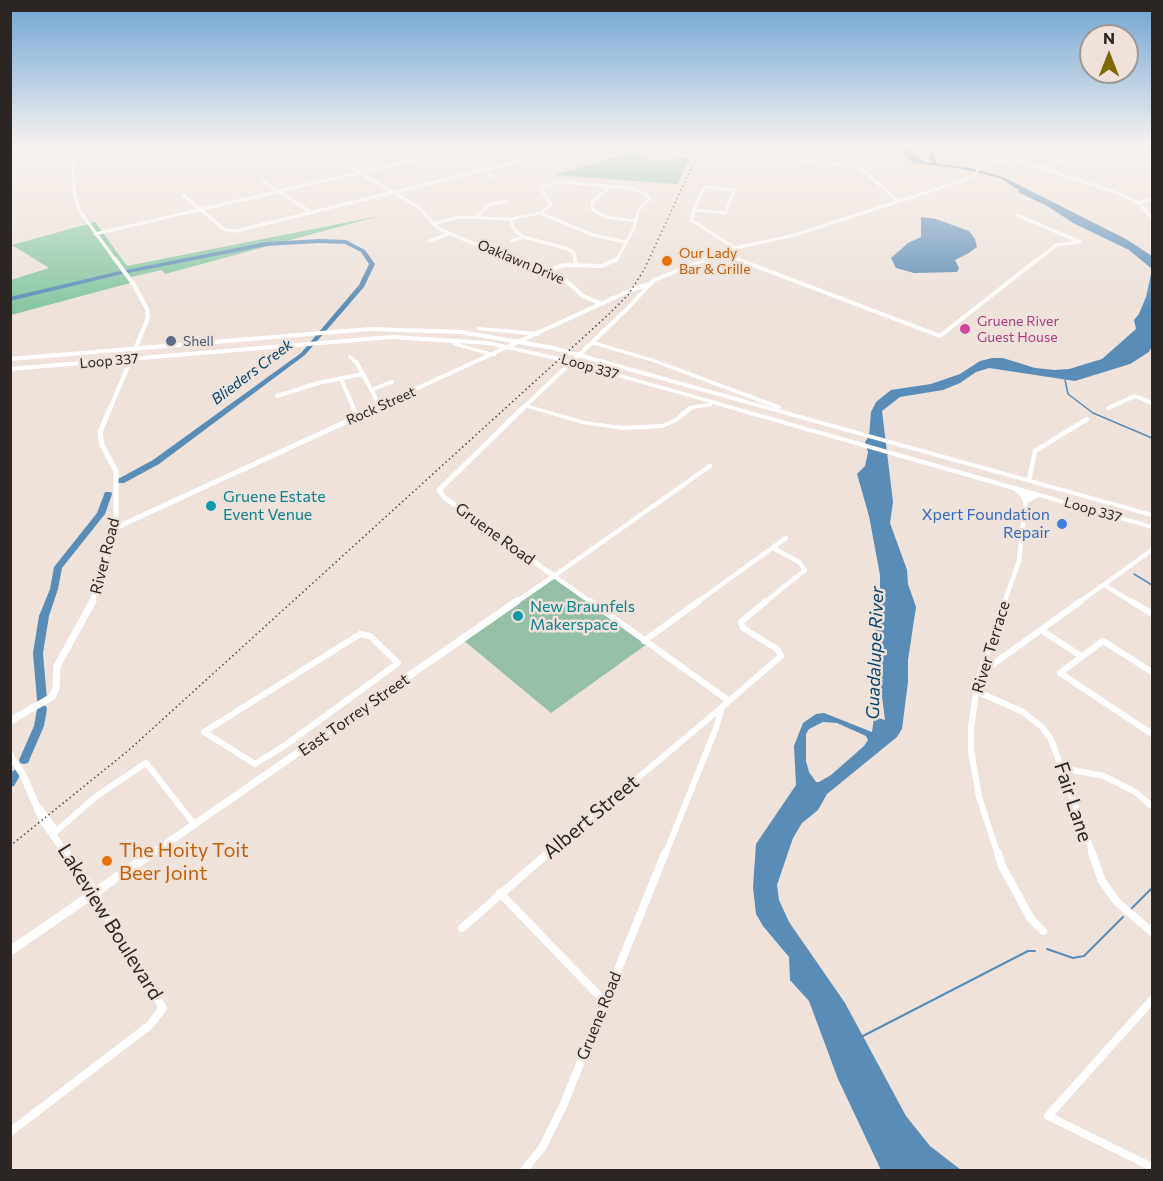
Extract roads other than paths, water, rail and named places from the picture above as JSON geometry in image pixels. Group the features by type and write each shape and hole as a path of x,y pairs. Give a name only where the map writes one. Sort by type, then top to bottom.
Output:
{"main road":[{"path":"343,331 376,327 439,327 538,334"},
{"name":"Loop 337","path":"10,359 343,331 417,329 508,338 598,360 1152,515"},
{"name":"Loop 337","path":"10,369 392,337 450,339 498,344 591,368 1152,527"},
{"path":"392,337 458,345 494,354"},
{"path":"593,343 655,361 825,423"},
{"path":"175,345 149,349 142,353 145,356 177,356"},
{"path":"98,362 120,357 124,353 109,350"},
{"path":"679,393 686,399 685,410"},
{"path":"525,406 584,423 623,428 663,426 676,420 685,410 701,405 735,409"},
{"path":"970,475 1018,490 1026,500 1032,495 1039,495"},
{"path":"1026,491 1028,486 1038,485 1092,498"}],"street":[{"name":"River Road","path":"10,721 47,701 54,693 57,666 92,605 116,514 117,471 102,445 100,432 130,359 147,326 148,312 134,285 95,234 77,205 77,200"},
{"path":"189,200 230,232 364,200"},
{"path":"95,234 244,200"},
{"path":"292,200 312,213"},
{"name":"Oaklawn Drive","path":"408,200 418,207 432,224 525,266 546,271 571,284 583,296 602,304"},
{"path":"432,224 460,217 510,219 540,213 551,205 549,200"},
{"path":"594,200 592,209 606,217 636,221"},
{"path":"546,271 576,264 602,266 616,261 636,221 638,211 649,200"},
{"path":"699,200 691,219 692,223 735,248"},
{"path":"694,210 724,213 730,200"},
{"name":"Gruene Road","path":"524,1170 542,1148 563,1106 712,739 722,708 729,701 445,498 439,490 443,483 593,343 649,284 735,248 795,235 905,200"},
{"name":"Gruene Road","path":"1132,200 1139,203 1152,216"},
{"path":"1139,203 1148,200"},
{"path":"476,217 489,205 507,201"},
{"path":"540,213 593,235 625,242"},
{"path":"721,253 938,336 947,332 1056,245 1080,242 1017,215"},
{"path":"510,219 515,231 524,237 568,249 574,253 576,264"},
{"path":"430,241 450,233"},
{"path":"512,241 524,237"},
{"name":"Rock Street","path":"113,529 649,284"},
{"path":"350,357 357,363 380,406"},
{"path":"277,396 318,383 363,374"},
{"path":"341,379 357,416"},
{"path":"371,390 392,382"},
{"path":"1108,408 1135,396 1152,403"},
{"path":"1029,480 1035,451 1088,419"},
{"name":"East Torrey Street","path":"10,951 96,894 710,466"},
{"name":"River Terrace","path":"1026,491 1019,561 980,673 970,738 979,797 1007,878 1031,919 1043,932"},
{"path":"644,641 786,538"},
{"path":"729,701 781,656 777,650 743,628 741,622 805,570 799,562 773,548"},
{"path":"980,673 1152,550"},
{"path":"1104,585 1152,614"},
{"path":"1041,630 1081,657"},
{"path":"360,634 370,636 398,663 287,744 255,764 204,732 360,634"},
{"path":"1152,672 1103,641 1060,673 1152,734"},
{"name":"Fair Lane","path":"976,691 1011,705 1042,727 1051,739 1095,867 1102,881 1117,902 1152,932"},
{"name":"Albert Street","path":"462,928 500,893 722,708"},
{"path":"295,738 302,751"},
{"path":"287,744 302,751"},
{"name":"Lakeview Boulevard","path":"10,755 23,775 43,821 50,831 54,832 96,894 102,908 162,1006 161,1013"},
{"path":"54,832 99,795 146,763 195,825"},
{"path":"1062,768 1104,776 1137,793 1150,805"},
{"path":"500,893 605,1002"},
{"path":"1152,1000 1048,1116 1152,1167"},
{"path":"10,1132 150,1025 161,1013"}],"water":[{"path":"1035,200 1049,200 1126,239 1152,256 1152,269 1129,250 1073,223"},
{"path":"921,217 936,219 969,231 975,239 977,247 955,260 959,268 957,272 914,273 896,268 891,258 908,243 921,237"},
{"name":"Guadalupe River","path":"1152,269 1152,346 1149,352 1130,364 1075,381 989,368 976,372 960,383 943,390 900,397 882,411 893,502 890,523 907,570 908,584 916,607 908,660 908,682 902,729 897,737 827,794 818,810 802,823 793,838 777,885 779,900 789,922 845,1003 906,1116 930,1146 961,1170 881,1170 838,1079 809,1001 790,980 789,957 756,914 753,887 756,844 796,785 794,746 803,723 816,714 824,713 872,732 874,717 885,720 879,673 870,663 880,602 880,575 869,516 857,474 865,466 868,452 865,442 869,436 871,412 876,402 891,390 931,384 960,374 980,361 992,358 1003,358 1035,368 1055,370 1069,369 1102,359 1136,329 1134,320 1146,297","holes":["823,722 837,723 866,736 868,740 831,775 816,782 809,772 806,761 806,734 809,729"]}],"waterway":[{"name":"Blieders Creek","path":"121,481 156,462 303,354 362,286 372,264 363,251 346,242 319,241 266,244 128,271"},
{"name":"Blieders Creek","path":"10,299 120,273"},
{"path":"1065,380 1068,394 1093,413 1152,438"},
{"name":"Blieders Creek","path":"42,700 38,653 44,616 54,589 58,567 101,514 108,494"},
{"path":"1134,574 1152,585"},
{"name":"Blieders Creek","path":"24,760 39,726 42,709"},
{"name":"Blieders Creek","path":"10,783 16,774"},
{"path":"1131,909 1152,888"},
{"path":"1047,949 1073,958 1084,956 1123,917"},
{"path":"861,1037 1028,951 1035,951"}],"railway":[{"path":"10,846 129,750 608,315 628,295 644,270 676,200"}],"place":[{"name":"Our Lady Bar & Grille","path":"667,261"},
{"name":"Gruene River Guest House","path":"965,329"},
{"name":"Shell","path":"171,341"},
{"name":"Gruene Estate Event Venue","path":"211,506"},
{"name":"Xpert Foundation Repair","path":"1062,524"},
{"name":"New Braunfels Makerspace","path":"518,616"},
{"name":"The Hoity Toit Beer Joint","path":"107,861"}]}
